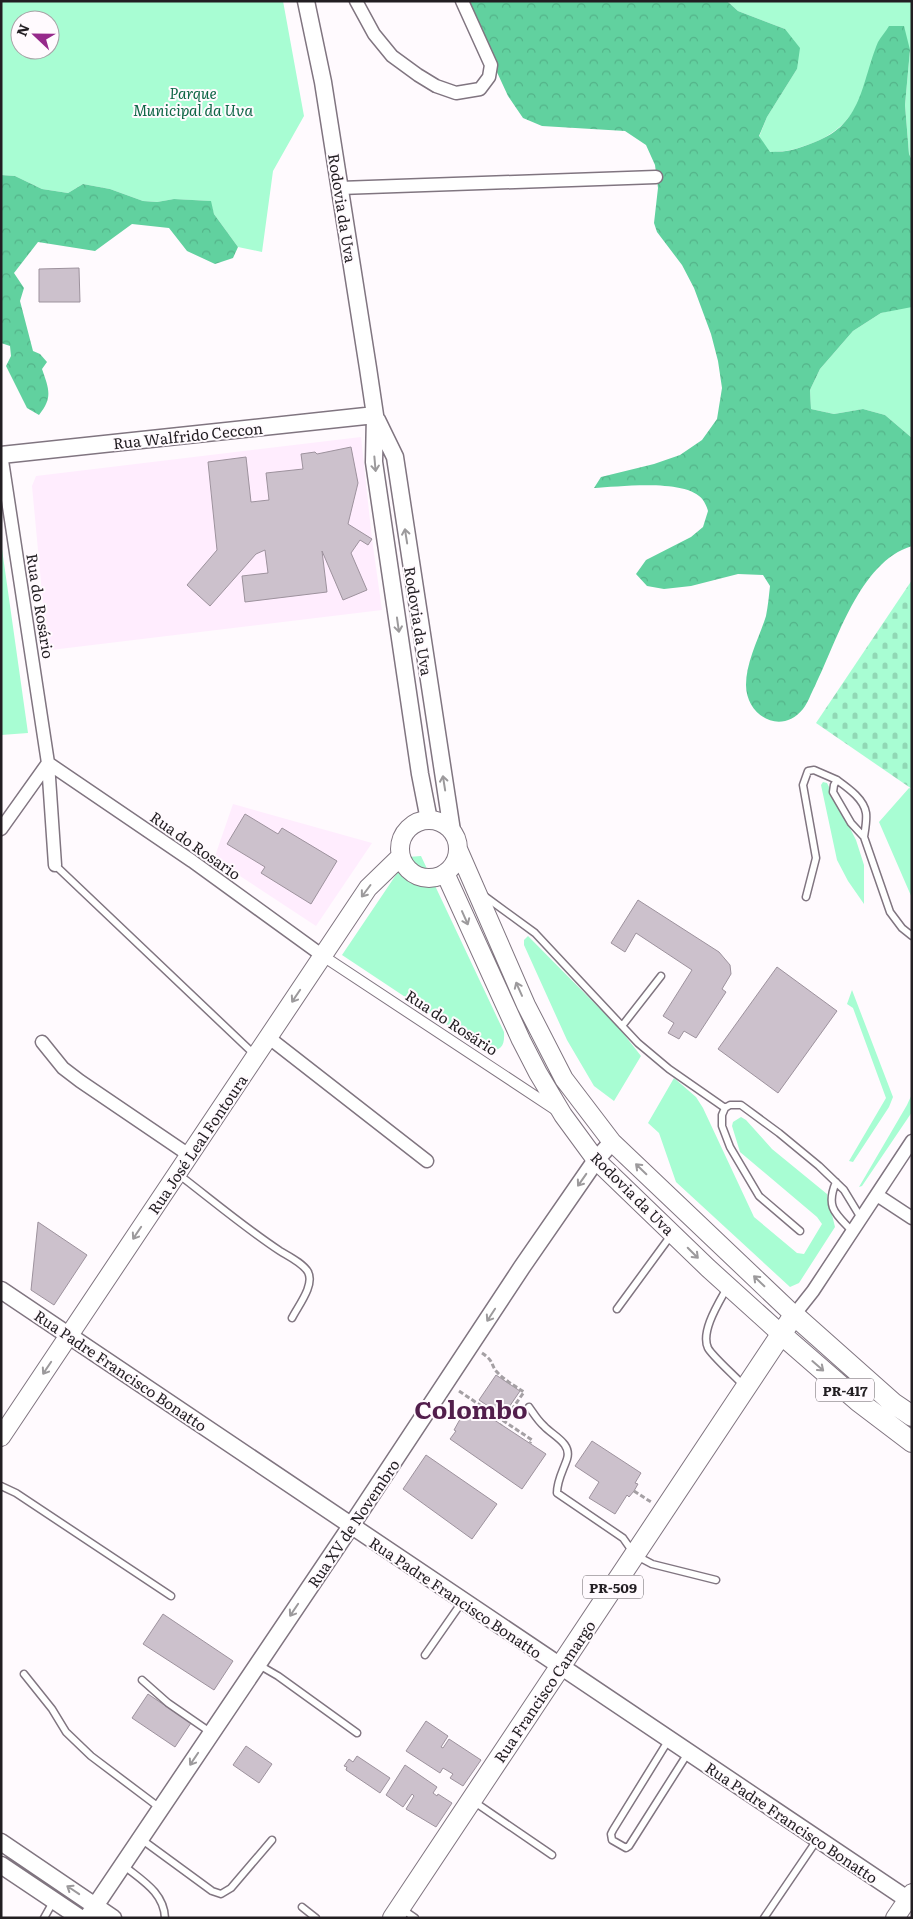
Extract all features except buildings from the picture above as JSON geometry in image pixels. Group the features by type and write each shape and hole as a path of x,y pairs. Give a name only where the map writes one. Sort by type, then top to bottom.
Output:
{"main road":[{"path":"420,821 438,821 452,831 458,849 452,866 445,873 437,877 418,877 404,865 400,857 399,848 401,839 412,825 420,821"},
{"name":"Rodovia da Uva","path":"458,849 526,1005 564,1079 612,1142 794,1315 893,1403 912,1416"},
{"name":"Rua José Leal Fontoura","path":"1,1437 368,888 400,857"},
{"name":"Rodovia da Uva","path":"445,873 521,1040 538,1073 563,1115 596,1160 781,1334 858,1401 912,1442"},
{"name":"Rua Francisco Camargo","path":"402,1914 472,1800 794,1315"},
{"path":"895,1918 910,1898"}],"street":[{"name":"Rodovia da Uva","path":"306,1 323,82 340,188 374,415 374,462 420,774 429,820"},
{"path":"356,1 374,34 392,56 436,86 456,93 480,89 489,77 491,64 462,1"},
{"path":"340,188 656,177"},
{"name":"Rodovia da Uva","path":"374,415 394,457 452,831"},
{"name":"Rua Walfrido Ceccon","path":"1,454 374,415"},
{"name":"Rua do Rosário","path":"1,454 48,763 55,864"},
{"path":"1,829 48,763"},
{"name":"Rua do Rosario","path":"48,763 192,861 323,956"},
{"name":"Rua do Rosário","path":"323,956 563,1115"},
{"path":"268,1037 427,1161"},
{"path":"42,1042 74,1077 190,1155"},
{"path":"794,1315 813,1291 862,1219 912,1141"},
{"name":"Rua XV de Novembro","path":"91,1911 596,1160 612,1142"},
{"path":"877,1195 912,1218"},
{"name":"Rua Padre Francisco Bonatto","path":"1,1290 688,1753 910,1898"},
{"path":"1,1842 91,1911 114,1918"},
{"path":"1,1865 80,1918"}],"lane":[{"path":"806,897 816,858 803,785 808,771 814,770 837,780 849,789 864,805 867,815 864,837"},
{"path":"837,780 833,792 851,823 864,837 890,912 902,928 912,936"},
{"path":"55,864 256,1056"},
{"path":"474,888 535,933 638,1043 669,1069 724,1108"},
{"path":"622,1026 661,976"},
{"path":"800,1231 759,1196 730,1147 722,1126 724,1108 730,1105 742,1105 818,1166 844,1190 862,1219"},
{"path":"177,1174 266,1242 308,1271 310,1280 307,1289 292,1318"},
{"path":"836,1182 830,1195 834,1213 853,1232"},
{"path":"617,1309 673,1233"},
{"path":"728,1286 712,1316 706,1335 708,1348 746,1388"},
{"path":"529,1407 544,1426 566,1445 568,1451 567,1460 557,1484 557,1493 623,1538 635,1555 652,1564 716,1580"},
{"path":"1,1486 16,1493 171,1596"},
{"path":"425,1655 463,1601"},
{"path":"258,1664 278,1676 357,1733"},
{"path":"24,1674 52,1709 66,1732 91,1756 160,1808"},
{"path":"142,1680 168,1703 211,1733"},
{"path":"669,1740 613,1830 611,1834 612,1840 626,1848 629,1846 688,1753"},
{"path":"472,1800 552,1855"},
{"path":"140,1839 212,1891 221,1894 231,1888 272,1840"},
{"path":"764,1918 818,1839"},
{"path":"122,1865 152,1887 162,1904 165,1918"},
{"path":"44,1918 54,1900"},
{"path":"302,1907 316,1918"}],"path":[{"path":"471,1345 491,1359 494,1370 524,1392 501,1425"},
{"path":"446,1383 532,1440 530,1444"}],"shaded area":[{"path":"361,437 382,610 51,650 45,625 32,486 36,476"},
{"path":"233,804 372,843 316,926 214,859"}],"green space":[{"name":"Parque Municipal da Uva","path":"1,1 283,1 304,116 273,171 262,252 238,247 214,214 210,201 174,199 157,202 143,201 110,189 83,184 68,193 42,189 15,176 1,175"},
{"path":"469,1 727,1 738,11 785,29 800,48 797,69 767,117 759,136 770,152 788,151 815,142 843,125 858,101 878,42 889,26 904,26 910,50 905,105 909,154 912,160 912,307 881,313 853,331 820,369 810,390 811,409 834,414 863,409 885,415 912,438 912,546 894,555 878,568 864,586 841,627 806,704 794,717 785,721 766,719 752,706 748,696 746,685 748,668 766,616 770,586 763,575 738,574 691,586 664,589 647,586 636,574 646,560 691,537 703,527 708,511 703,500 695,493 668,486 594,488 601,477 654,464 680,455 702,440 717,419 722,388 711,334 694,288 682,265 657,232 654,223 658,188 655,165 646,145 625,131 542,126 523,118 508,96 472,18"},
{"path":"727,1 912,1 912,160 909,154 905,105 910,50 879,41 858,103 840,127 810,144 781,152 769,152 759,137 767,117 797,69 785,29 738,11"},
{"path":"1,175 15,176 42,189 68,193 83,184 110,189 143,201 157,202 174,199 211,201 214,214 238,247 233,258 215,264 187,251 169,228 132,224 95,251 38,242 14,273 24,288 20,301 33,351 40,354 47,362 42,369 48,388 48,398 39,415 27,408 6,366 11,356 10,346 1,343"},
{"path":"912,307 912,438 885,415 863,409 834,414 811,409 810,390 820,369 853,331 881,313"},
{"path":"1,542 28,733 1,735"},
{"path":"912,580 912,789 816,723"},
{"path":"823,782 827,783 856,840 864,865 864,904 848,881 837,860 821,785"},
{"path":"909,788 912,789 912,898 879,822"},
{"path":"421,856 504,1032 504,1042 498,1049 485,1050 342,955 408,857"},
{"path":"528,936 619,1028 641,1056 614,1101 594,1086 567,1040 524,945 524,940"},
{"path":"852,990 893,1097 889,1107 853,1162 849,1161 886,1098 853,1008 847,1004"},
{"path":"674,1078 696,1097 703,1108 754,1217 797,1253 804,1254 822,1224 817,1217 740,1152 732,1126 733,1122 741,1117 746,1120 772,1149 827,1194 835,1227 799,1283 790,1287 676,1182 659,1133 648,1123"},
{"path":"912,1094 912,1112 862,1186 859,1187 907,1105"}],"district":[{"name":"Colombo","path":"471,1408"}]}
